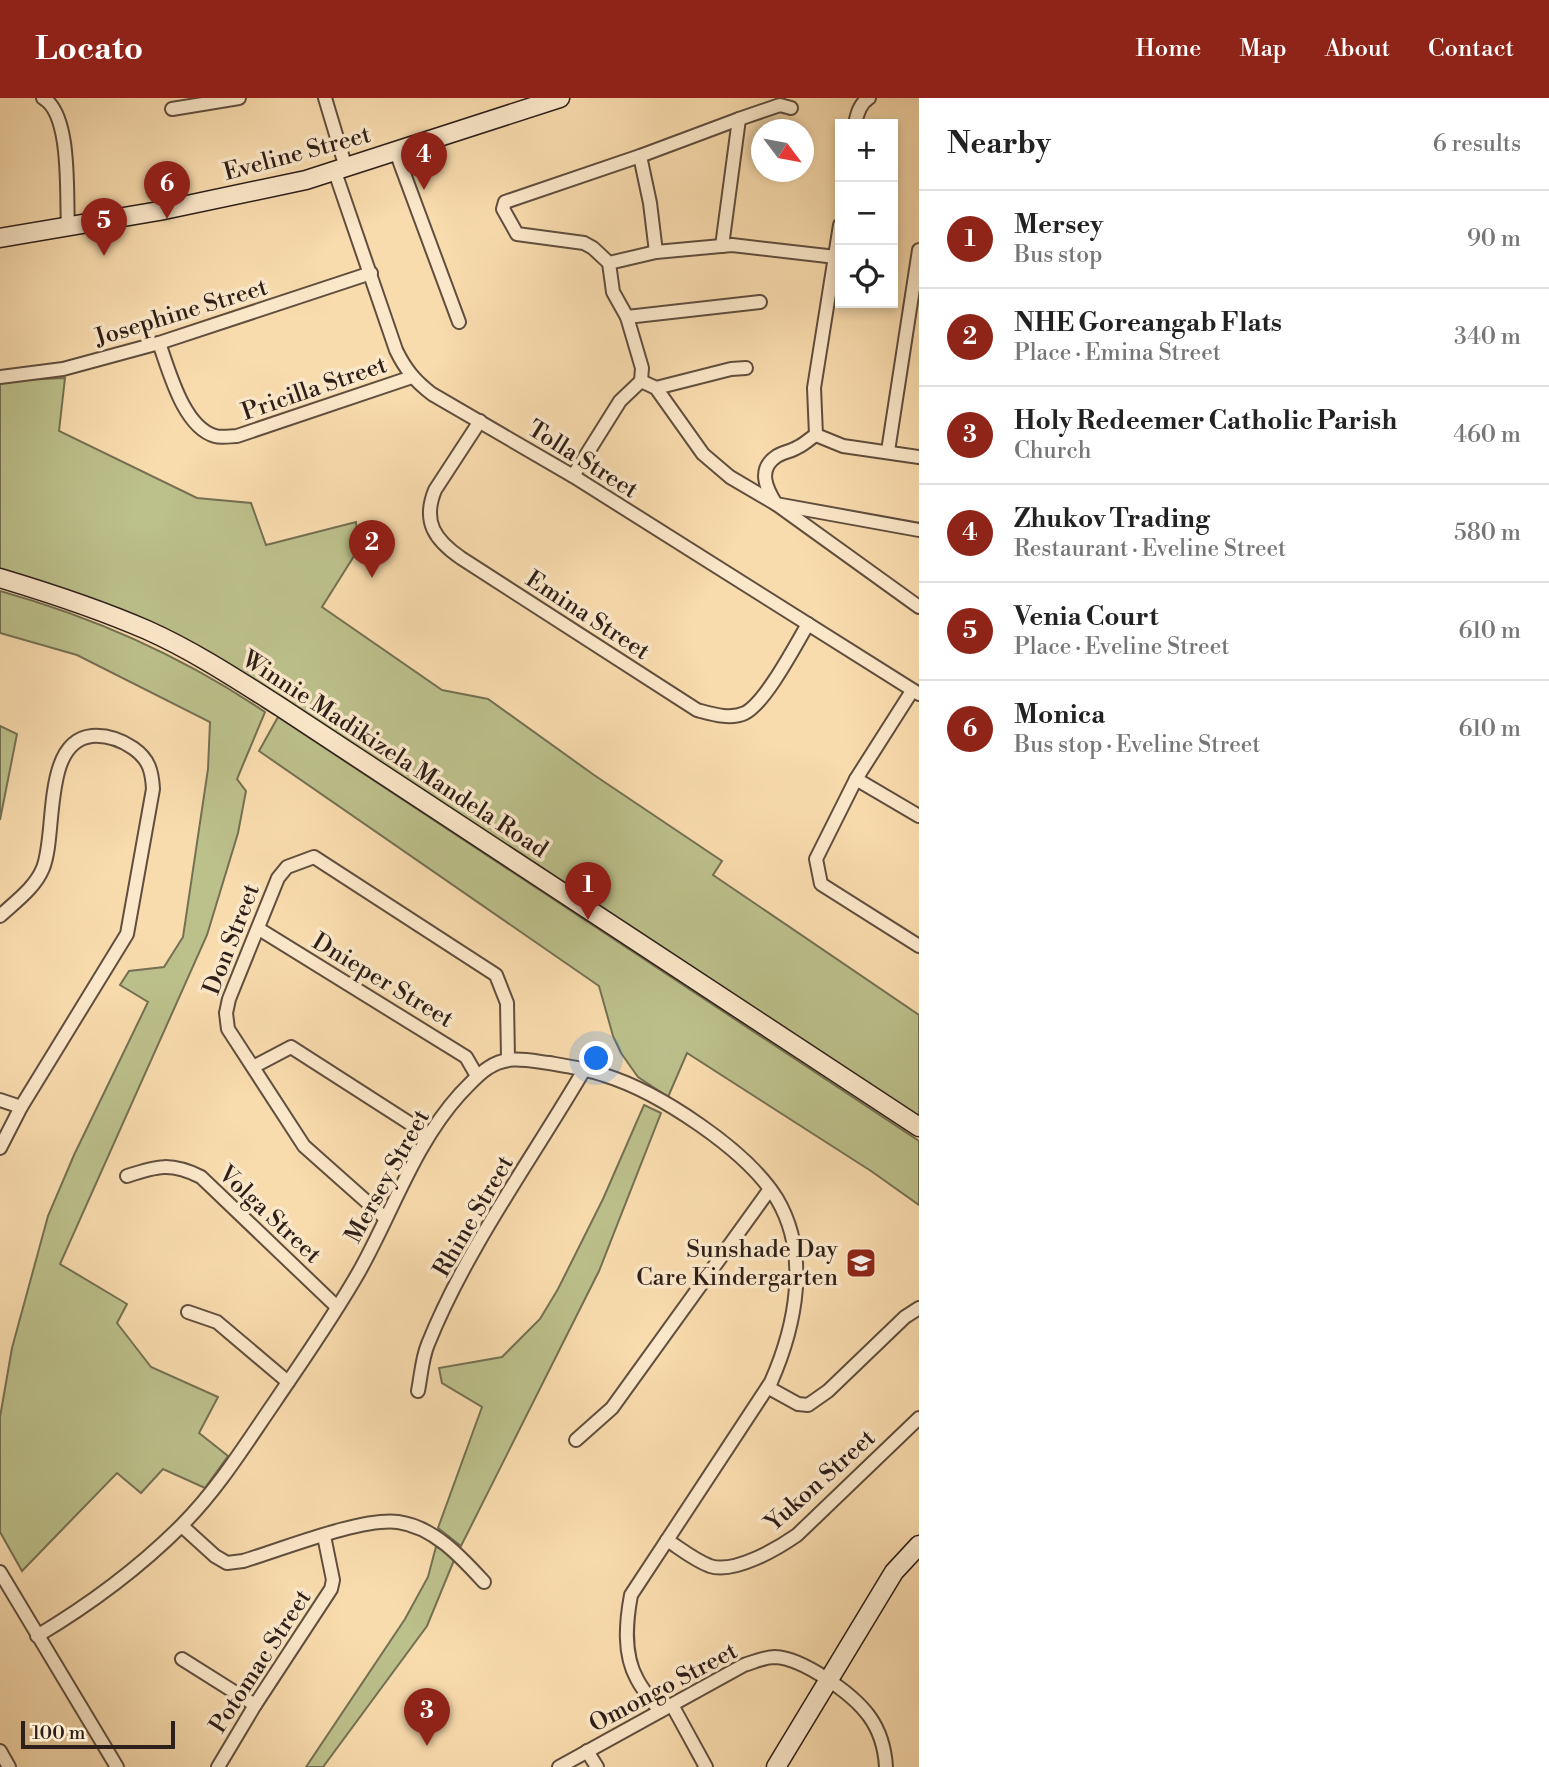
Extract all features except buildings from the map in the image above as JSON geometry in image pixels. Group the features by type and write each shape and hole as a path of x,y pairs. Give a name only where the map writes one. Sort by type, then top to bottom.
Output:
{"main road":[{"name":"Eveline Street","path":"0,238 270,189 341,170 560,98"},
{"name":"Winnie Madikizela Mandela Road","path":"0,578 107,613 150,631 214,666 919,1126"},
{"path":"776,1767 894,1572 919,1545"}],"street":[{"path":"43,98 59,116 64,141 68,226"},
{"path":"172,109 239,98"},
{"name":"Tolla Street","path":"325,98 341,170 371,273 396,350 412,377 432,394 573,477 916,693"},
{"path":"856,119 864,101 869,98"},
{"path":"573,477 620,401 641,381 642,368 627,317 613,292 609,263 584,243 517,234 502,206 505,202 526,194 780,105 791,108"},
{"path":"722,246 739,119"},
{"path":"396,152 459,322"},
{"path":"640,156 656,252"},
{"path":"609,263 656,252 722,246 753,246 835,257"},
{"path":"888,451 919,250"},
{"path":"817,435 814,388 835,263"},
{"name":"Josephine Street","path":"0,377 63,369 159,343 371,273"},
{"path":"627,317 760,302"},
{"name":"Pricilla Street","path":"159,343 184,405 196,424 215,436 237,436 412,377"},
{"path":"656,388 731,369 746,368"},
{"path":"641,381 656,388 703,454 730,477 776,504 919,607"},
{"name":"Emina Street","path":"480,421 430,502 429,520 435,533 453,552 697,710 725,716 743,714 756,705 808,624"},
{"path":"817,435 843,446 919,457"},
{"path":"817,435 777,456 767,466 764,475 765,487 776,504 919,530"},
{"path":"916,693 856,779 816,859 821,884 919,946"},
{"path":"0,916 35,883 45,866 57,775 68,748 85,737 104,736 128,745 140,753 147,760 153,789 127,934 20,1107 0,1148"},
{"path":"856,779 919,816"},
{"name":"Don Street","path":"385,1218 304,1146 228,1029 226,1013 278,878 287,867 314,857 496,975 506,1003 508,1058"},
{"name":"Dnieper Street","path":"259,929 466,1057 477,1076"},
{"path":"253,1067 291,1047 428,1135"},
{"path":"508,1058 584,1070 626,1083 675,1109 753,1168 784,1212 794,1245 796,1291 790,1324 769,1388 631,1595 626,1622 635,1678 666,1708 706,1767"},
{"name":"Mersey Street","path":"37,1636 97,1598 182,1525 213,1491 360,1270 428,1135 477,1076 508,1058"},
{"name":"Rhine Street","path":"418,1391 427,1346 456,1286 485,1231 584,1070"},
{"path":"0,1100 20,1107"},
{"name":"Volga Street","path":"127,1177 149,1168 167,1166 184,1168 201,1177 337,1307"},
{"path":"576,1440 612,1408 770,1189"},
{"path":"769,1388 798,1404 808,1405 828,1391 905,1317 919,1308"},
{"path":"188,1312 217,1322 288,1382"},
{"name":"Yukon Street","path":"667,1540 712,1566 724,1568 757,1558 797,1535 919,1418"},
{"path":"182,1525 215,1556 227,1563 243,1561 374,1522 405,1524 438,1539 465,1561 484,1582"},
{"name":"Potomac Street","path":"218,1767 331,1589 333,1580 324,1536"},
{"path":"0,1574 117,1767"},
{"name":"Omongo Street","path":"559,1767 744,1665 772,1657 794,1662 828,1678 869,1716 885,1750 886,1767"},
{"path":"182,1659 255,1705"},
{"path":"0,1751 9,1767"},
{"path":"587,1751 597,1767"}],"green space":[{"path":"65,378 59,431 197,498 251,503 266,545 356,522 359,548 322,607 442,690 488,699 594,775 722,861 713,875 919,1015 919,1127 214,666 0,578 0,381"},
{"path":"0,591 69,613 137,641 203,674 265,712 237,779 246,791 238,833 207,935 60,1264 127,1304 117,1323 151,1367 218,1397 199,1433 228,1456 205,1488 163,1469 141,1493 117,1473 22,1571 0,1532 0,1417 12,1348 48,1216 74,1155 148,1002 120,985 129,971 164,967 183,937 208,769 210,722 77,655 0,633"},
{"path":"278,717 919,1141 919,1205 871,1171 687,1053 668,1097 638,1077 613,1036 599,986 259,751"},
{"path":"0,726 17,734 0,820"},
{"path":"644,1105 661,1113 599,1271 461,1546 438,1528 482,1407 442,1383 439,1368 502,1357 540,1319 603,1199"},
{"path":"438,1539 457,1553 427,1626 323,1767 306,1767 405,1619 428,1577"}],"place":[{"name":"Zhukov Trading","path":"424,190"},
{"name":"Monica","path":"167,219"},
{"name":"Venia Court","path":"104,256"},
{"name":"NHE Goreangab Flats","path":"372,578"},
{"name":"Mersey","path":"588,920"},
{"name":"Sunshade Day Care Kindergarten","path":"861,1263"},
{"name":"Holy Redeemer Catholic Parish","path":"427,1746"}]}
